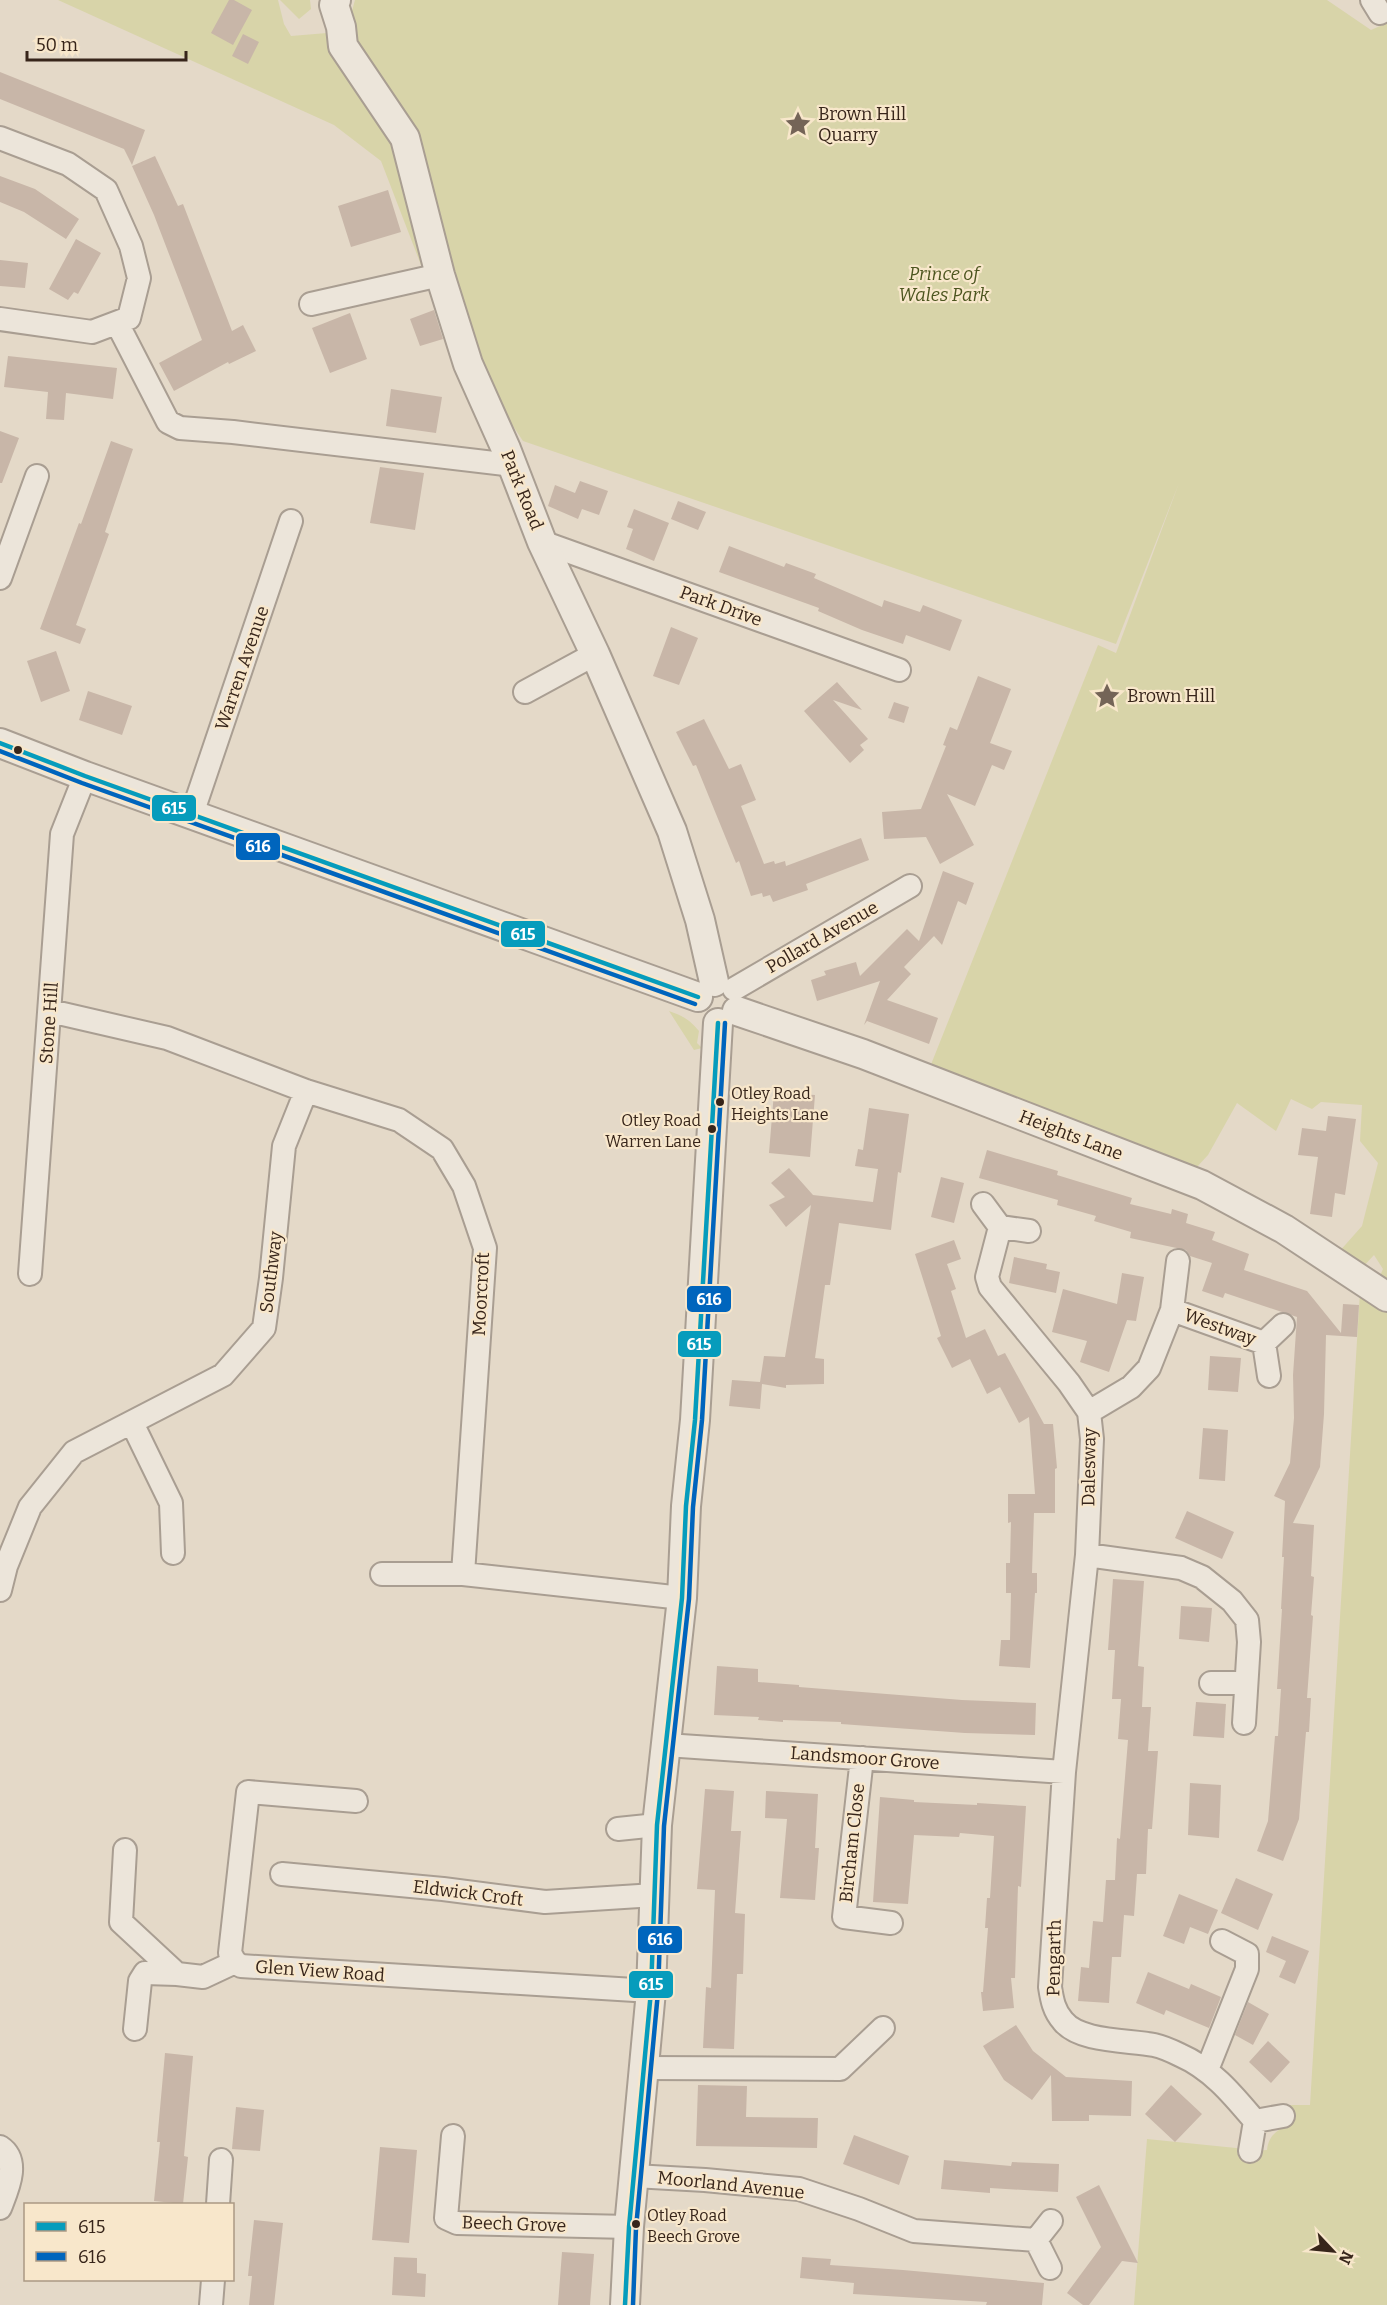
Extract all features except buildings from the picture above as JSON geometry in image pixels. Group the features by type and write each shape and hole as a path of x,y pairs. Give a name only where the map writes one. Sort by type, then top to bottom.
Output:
{"street":[{"name":"Park Road","path":"336,0 334,5 341,27 343,46 405,138 440,275 468,364 512,465 542,542 595,654 672,831 700,920 720,1000 695,1420 686,1506 682,1598 657,1824 651,1991 629,2227 625,2305"},
{"path":"0,138 68,164 106,190 131,246 139,278 129,318 92,332 0,319"},
{"path":"311,304 440,275"},
{"path":"117,323 168,422 180,428 233,432 512,465"},
{"path":"0,578 38,476"},
{"name":"Warren Avenue","path":"192,814 291,521"},
{"name":"Park Drive","path":"542,542 899,670"},
{"path":"525,692 595,654"},
{"name":"Heights Lane","path":"0,743 85,776 720,1000 1202,1185 1284,1229 1387,1297"},
{"name":"Stone Hill","path":"30,1274 62,834 85,776"},
{"name":"Pollard Avenue","path":"720,1000 910,886"},
{"name":"Moorcroft","path":"50,1011 167,1038 306,1091 399,1120 442,1149 464,1185 485,1248 463,1574"},
{"name":"Southway","path":"0,1590 6,1566 30,1507 74,1452 224,1375 264,1328 284,1146 306,1091"},
{"path":"983,1204 1000,1227 1029,1231"},
{"name":"Dalesway","path":"1000,1227 987,1277 990,1287 1069,1383 1089,1412 1092,1439 1087,1556 1064,1772"},
{"path":"1172,1310 1178,1261"},
{"name":"Westway","path":"1089,1412 1131,1387 1149,1368 1172,1310 1264,1343 1269,1376"},
{"path":"1264,1343 1282,1325"},
{"path":"132,1424 171,1503 173,1553"},
{"path":"1087,1556 1181,1568 1202,1577 1232,1601 1247,1620 1249,1642 1244,1723"},
{"path":"382,1574 463,1574 682,1598"},
{"path":"1210,1683 1246,1683"},
{"name":"Landsmoor Grove","path":"666,1745 1064,1772"},
{"name":"Bircham Close","path":"862,1758 844,1917 891,1923"},
{"name":"Pengarth","path":"1064,1772 1050,1988 1054,2007 1064,2023 1083,2034 1156,2045 1181,2055 1207,2070 1224,2085 1255,2121"},
{"name":"Glen View Road","path":"356,1801 248,1792 230,1953 235,1962 241,1966 651,1991"},
{"path":"618,1829 657,1824"},
{"path":"125,1850 121,1922 177,1974"},
{"name":"Eldwick Croft","path":"282,1874 443,1888 545,1902 655,1895"},
{"path":"1207,2070 1247,1969 1247,1954 1222,1941"},
{"path":"135,2030 140,1982 145,1973 203,1977 235,1962"},
{"path":"645,2068 840,2070 883,2028"},
{"path":"1250,2151 1255,2121 1283,2116"},
{"name":"Beech Grove","path":"453,2136 446,2218 457,2223 629,2227"},
{"path":"0,2147 10,2161 12,2175 0,2208"},
{"path":"218,2203 222,2160"},
{"name":"Moorland Avenue","path":"634,2176 705,2180 799,2190 859,2209 914,2231 1036,2240"},
{"path":"1050,2268 1036,2240 1051,2221"},
{"path":"211,2305 213,2281"}],"green space":[{"path":"58,0 278,0 284,24 291,36 327,33 372,107 404,166 430,262 421,265 381,161 334,125"},
{"path":"280,0 310,0 311,9 299,19"},
{"name":"Prince of Wales Park","path":"355,0 1327,0 1371,30 1387,23 1387,1282 1379,1278 1383,1269 1374,1255 1361,1269 1338,1253 1362,1226 1378,1163 1360,1141 1362,1105 1321,1102 1312,1109 1291,1099 1276,1131 1237,1103 1208,1155 1196,1168 930,1067 1098,645 1116,653 1179,483 1116,644 523,441 485,384 413,134 345,36"},
{"path":"669,1011 696,1027 699,1031 697,1043 702,1048 694,1050"},
{"path":"1360,1292 1387,1306 1387,2305 1134,2305 1147,2139 1250,2151 1267,2150 1273,2135 1286,2126 1283,2105 1310,2105"}],"transit line":[{"name":"615","path":"0,743 85,776 698,997"},
{"name":"616","path":"0,751 82,783 695,1004"},
{"name":"615","path":"625,2305 629,2227 651,1991 657,1825 682,1598 686,1506 695,1420 718,1023"},
{"name":"616","path":"633,2305 636,2228 658,1992 664,1826 689,1599 693,1507 702,1420 725,1023"}],"place":[{"name":"Brown Hill Quarry","path":"798,124"},
{"name":"Brown Hill","path":"1107,696"},
{"name":"Otley Road Heights Lane","path":"720,1102"},
{"name":"Otley Road Warren Lane","path":"712,1129"},
{"name":"Otley Road Beech Grove","path":"636,2224"}]}
